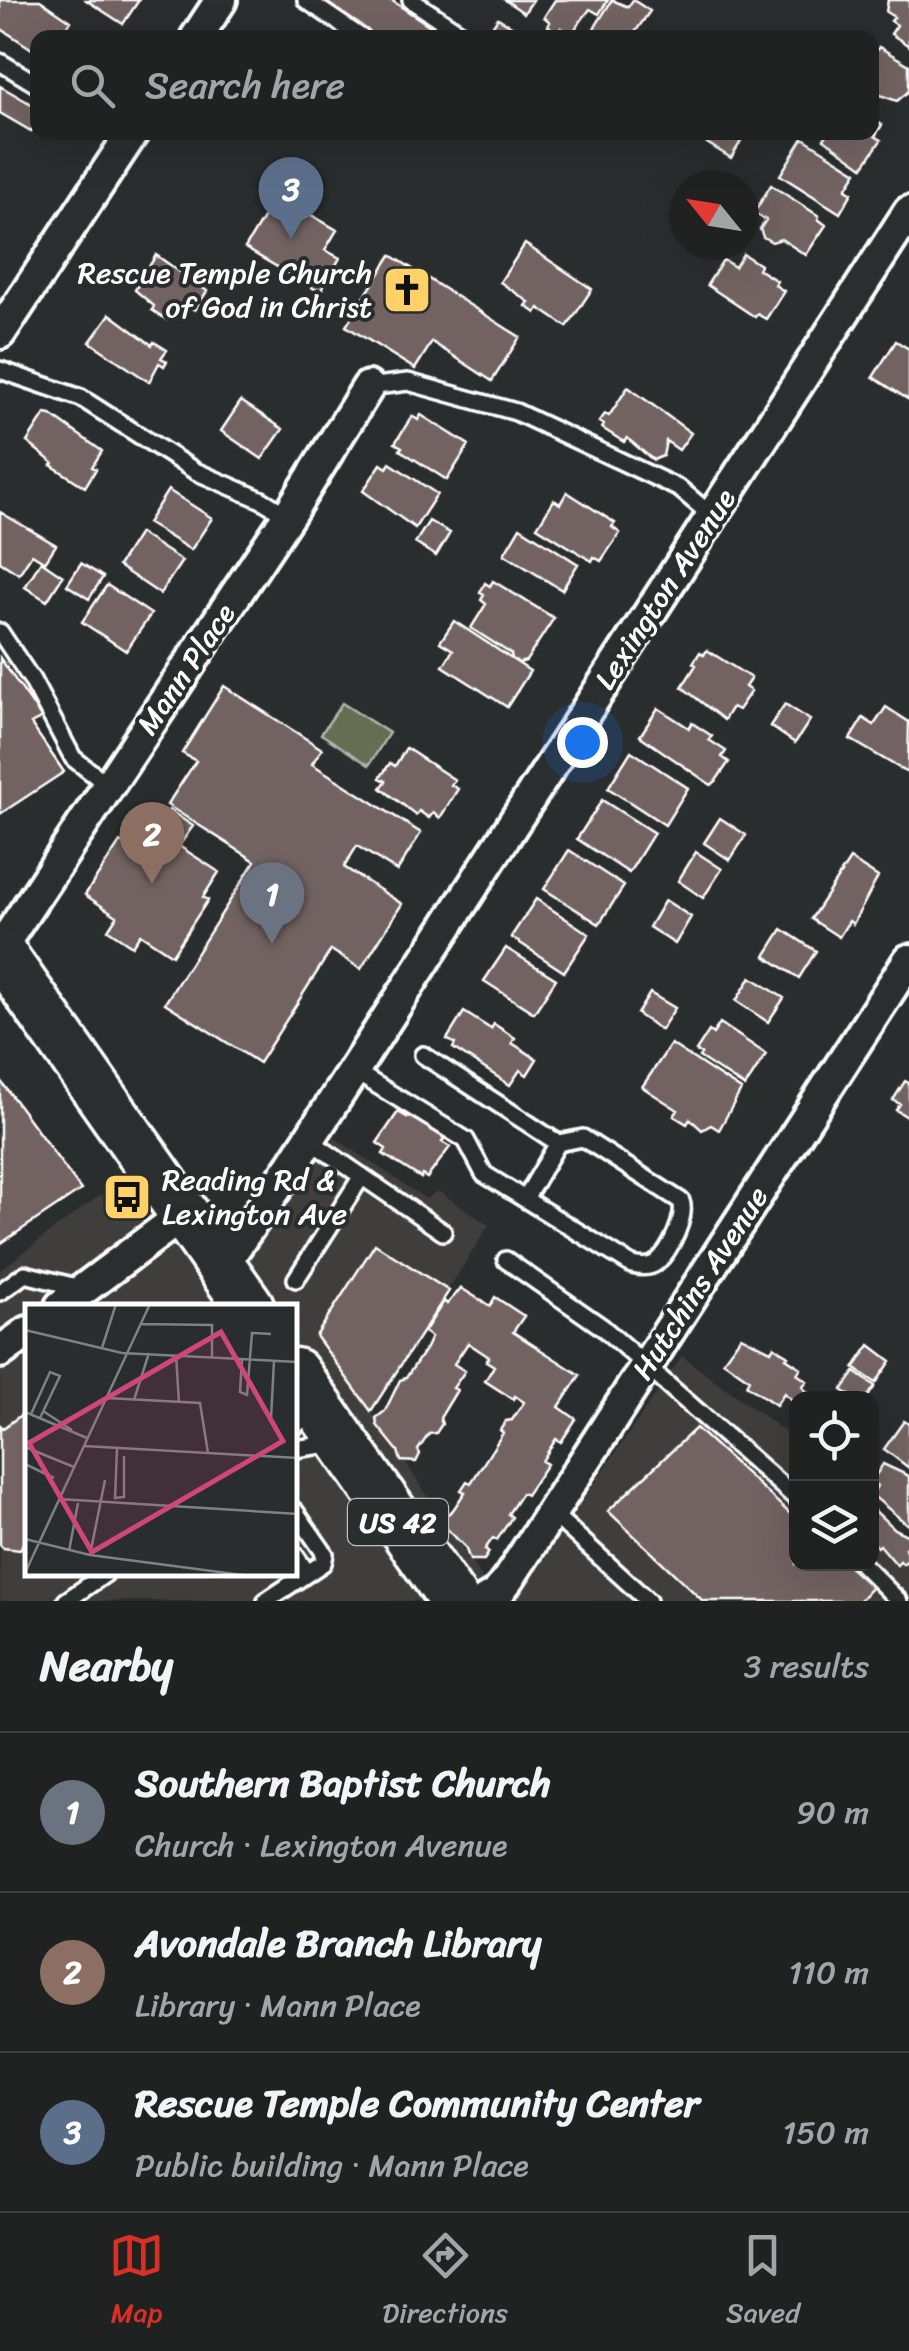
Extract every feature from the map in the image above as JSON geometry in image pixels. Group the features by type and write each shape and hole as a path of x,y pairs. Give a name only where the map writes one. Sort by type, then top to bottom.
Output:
{"main road":[{"path":"0,950 248,1304"},
{"name":"US 42","path":"302,1400 344,1442 454,1601"}],"street":[{"path":"201,30 221,0"},
{"path":"0,333 121,140"},
{"name":"Lexington Avenue","path":"222,1266 309,1140 909,212"},
{"name":"Mann Place","path":"0,950 288,516 368,387"},
{"name":"Hutchins Avenue","path":"484,1601 497,1594 509,1578 909,960"},
{"path":"73,1298 184,1214"},
{"path":"0,1352 25,1334"}],"lane":[{"path":"306,0 350,30"},
{"path":"411,0 456,30"},
{"path":"0,62 30,80"},
{"path":"0,370 81,398 195,471 262,500 288,516"},
{"path":"368,387 408,382 516,412 680,490 712,516"},
{"path":"0,632 32,680 73,758 108,786"},
{"path":"354,1070 466,1140 484,1174 632,1266 644,1268 658,1262 681,1222 685,1211 681,1200 582,1138 558,1142 423,1055"},
{"path":"309,1140 443,1232"},
{"path":"525,1199 558,1142"},
{"path":"296,1280 362,1176"},
{"path":"506,1260 602,1327 789,1492"},
{"path":"0,1292 25,1274 73,1298"},
{"path":"298,1448 344,1442"},
{"path":"552,1512 648,1601"},
{"path":"266,1601 323,1563 325,1554 298,1514"},
{"path":"298,1559 307,1572"},
{"path":"869,1571 899,1601"},
{"path":"66,1601 102,1576"}],"shaded area":[{"path":"335,1138 426,1199 438,1191 489,1225 371,1411 497,1601 0,1601 0,1270 147,1160 222,1265"},
{"path":"682,1356 789,1435 789,1571 879,1571 879,1543 909,1568 909,1601 514,1601"}],"green space":[{"path":"342,703 389,733 369,765 321,734"}],"building":[{"path":"0,0 40,0 71,21 65,30 30,30 30,48 0,28"},
{"path":"86,0 139,0 123,24"},
{"path":"320,0 391,0 436,30 365,30"},
{"path":"505,0 533,0 524,13"},
{"path":"555,0 608,0 599,14 590,9 574,30 554,30 544,17"},
{"path":"612,0 628,7 633,0 650,11 637,30 593,30"},
{"path":"888,0 909,0 909,46 891,34 897,25 886,12"},
{"path":"498,18 518,30 490,30"},
{"path":"879,47 909,65 909,91 897,101 879,95"},
{"path":"0,86 30,103 30,130 0,113"},
{"path":"709,140 742,140 731,158 707,143"},
{"path":"802,140 857,172 846,189 852,193 840,213 780,175"},
{"path":"825,140 881,140 863,167"},
{"path":"771,185 819,216 826,225 806,255 781,239 772,242 763,237 760,229 766,220 759,216 759,205"},
{"path":"277,195 337,230 325,250 340,258 320,292 245,248"},
{"path":"525,244 592,289 567,327 539,308 536,313 526,306 529,302 500,282"},
{"path":"156,255 207,291 195,310 184,304 175,319 170,316 167,320 135,290"},
{"name":"Rescue Temple Church of God in Christ","path":"391,255 520,337 492,381 432,342 415,369 346,326"},
{"path":"723,260 735,267 739,260 752,260 784,291 766,319 757,314 755,317 707,285"},
{"path":"110,314 152,345 154,342 167,350 161,358 167,361 164,366 159,363 149,382 90,342"},
{"path":"896,341 909,349 909,400 873,377"},
{"path":"628,387 691,433 679,450 666,441 663,456 653,460 627,438 624,442 602,428 604,425 599,422 605,414 609,416"},
{"path":"241,401 283,429 262,459 221,431"},
{"path":"45,414 102,451 85,487 51,465 27,442"},
{"path":"421,415 469,445 447,480 395,443 412,416 418,420"},
{"path":"390,463 437,494 415,528 363,491 381,464 387,468"},
{"path":"168,490 212,518 191,550 147,523"},
{"path":"567,492 615,523 612,527 620,533 601,561 594,557 592,561 537,527 554,500 560,504"},
{"path":"0,512 56,545 45,562 32,554 19,574 0,562"},
{"path":"429,521 450,533 436,556 415,543"},
{"path":"520,527 578,564 562,590 504,554"},
{"path":"139,533 182,561 160,594 118,566"},
{"path":"41,561 63,576 47,601 25,587"},
{"path":"81,563 103,577 89,599 67,585"},
{"path":"493,581 554,618 526,661 512,659 511,654 471,628 486,604 480,593 485,583 490,586"},
{"path":"107,585 151,614 126,651 82,622"},
{"path":"454,621 530,671 507,707 443,666 453,650 440,642"},
{"path":"707,650 751,678 745,687 751,691 738,710 732,707 724,720 682,687 700,652 704,655"},
{"path":"0,658 42,718 31,724 64,772 0,814"},
{"path":"224,686 322,749 312,764 421,833 397,871 357,846 344,867 402,904 361,969 331,950 259,1063 165,1003 255,861 167,805 196,761 182,753"},
{"path":"785,704 810,720 795,743 770,726"},
{"path":"886,707 909,722 908,773 850,739 863,718 874,725"},
{"path":"658,708 689,728 692,723 726,751 722,757 729,762 711,785 640,736"},
{"path":"406,748 455,780 451,785 458,789 440,818 433,813 429,818 419,811 416,815 381,788 386,781 380,778 390,763 395,766"},
{"path":"631,751 688,788 665,825 608,788"},
{"path":"602,800 654,833 629,873 577,839"},
{"path":"169,810 193,826 179,846 219,872 203,897 208,900 172,955 140,934 132,946 108,930 117,916 85,895 139,821 155,831"},
{"path":"720,818 746,835 730,860 704,843"},
{"path":"569,850 624,886 599,924 544,889"},
{"path":"696,852 722,869 703,898 678,881"},
{"path":"850,859 878,877 853,924 849,921 839,937 811,919"},
{"path":"536,899 589,934 564,972 511,937"},
{"path":"665,900 691,917 675,944 649,927"},
{"path":"782,929 816,951 799,978 765,956"},
{"path":"506,948 556,979 534,1013 484,981"},
{"path":"751,977 784,998 768,1022 736,1001"},
{"path":"650,993 675,1008 661,1030 637,1014"},
{"path":"464,1012 491,1029 494,1024 515,1038 512,1043 537,1059 527,1075 520,1070 510,1085 453,1048 455,1044 447,1039"},
{"path":"720,1023 766,1054 745,1087 699,1057 701,1054 696,1051 709,1031 713,1034"},
{"path":"671,1044 741,1090 719,1130 711,1125 702,1130 690,1119 687,1124 674,1116 678,1110 642,1087"},
{"path":"0,1080 81,1190 0,1244"},
{"path":"905,1081 909,1083 909,1118 896,1110 900,1104 893,1100"},
{"path":"411,1111 447,1134 442,1142 450,1147 427,1178 383,1154 386,1149 377,1143 398,1112 407,1117"},
{"path":"375,1244 449,1291 371,1411 316,1336"},
{"path":"461,1288 490,1306 495,1297 524,1316 513,1332 580,1375 559,1407 576,1419 561,1442 556,1439 542,1461 547,1464 508,1514 512,1517 497,1540 493,1538 485,1549 489,1552 484,1560 470,1560 465,1547 446,1528 444,1517 465,1492 461,1490 467,1481 471,1483 503,1433 500,1430 506,1421 512,1420 524,1402 485,1381 494,1366 486,1361 489,1357 468,1343 454,1364 465,1371 453,1388 457,1390 440,1418 442,1424 418,1450 416,1462 401,1461 376,1418 385,1411 400,1380 406,1378 426,1348 431,1337 424,1332 444,1301 447,1304"},
{"path":"741,1336 771,1351 774,1346 801,1368 797,1374 807,1381 802,1387 806,1391 789,1391 789,1398 784,1393 776,1405 746,1385 749,1379 723,1361"},
{"path":"870,1345 891,1361 876,1383 854,1368"},
{"path":"855,1372 875,1386 872,1391 842,1390"},
{"path":"25,1412 25,1539 20,1550 0,1545 0,1425 3,1428"},
{"path":"904,1421 909,1424 909,1468 884,1449"},
{"path":"696,1428 789,1513 789,1571 854,1571 872,1587 859,1601 703,1601 608,1511"},
{"path":"883,1464 909,1476 909,1526 879,1501 879,1470"},
{"path":"879,1515 909,1536 905,1548 909,1559 897,1565 880,1545"}],"place":[{"name":"Rescue Temple Community Center","path":"291,239"},
{"name":"Rescue Temple Church of God in Christ","path":"407,290"},
{"name":"Avondale Branch Library","path":"152,884"},
{"name":"Southern Baptist Church","path":"272,944"},
{"name":"Reading Rd & Lexington Ave","path":"127,1197"}]}
